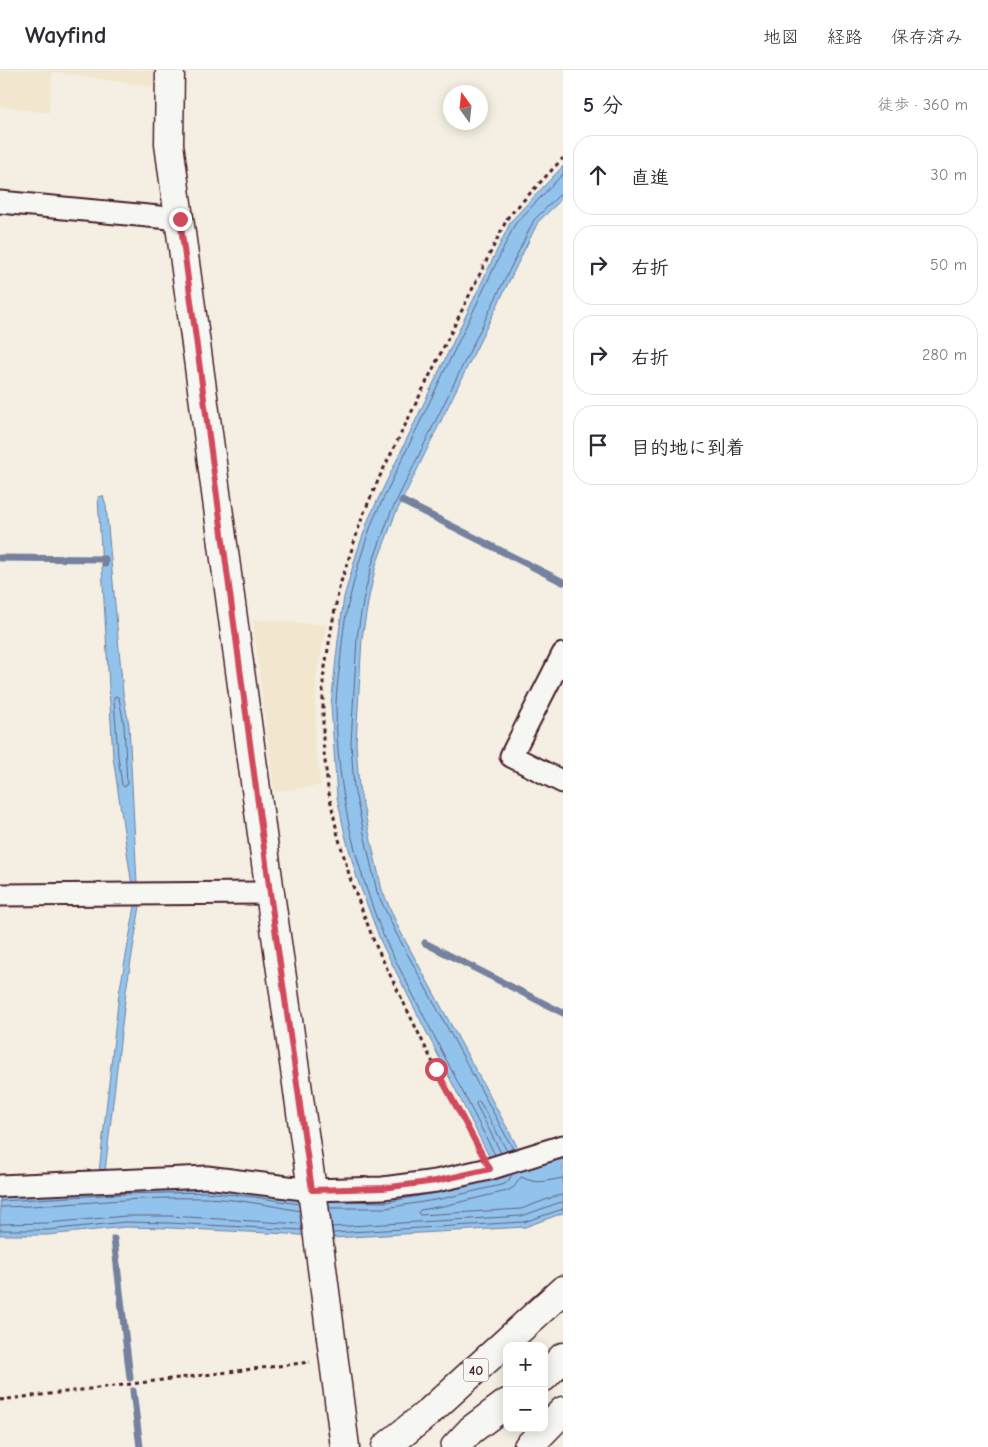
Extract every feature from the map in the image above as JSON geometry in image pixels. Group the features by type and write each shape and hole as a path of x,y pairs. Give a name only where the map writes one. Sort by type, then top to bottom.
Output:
{"main road":[{"path":"170,70 170,144 270,893 312,1190 345,1447"},
{"name":"40","path":"386,1447 428,1413 563,1290"},
{"path":"455,1447 471,1430 503,1406"},
{"path":"528,1447 563,1411"},
{"path":"479,1447 503,1421"}],"street":[{"path":"0,202 180,219"},
{"path":"563,654 511,756 563,782"},
{"path":"0,894 270,893"},
{"path":"0,1186 207,1177 312,1190 383,1188 436,1181 491,1168 563,1146"}],"path":[{"path":"491,1168 436,1069 375,944 354,889 338,836 328,789 322,742 323,679 339,588 363,515 380,476 508,217 563,158"},
{"path":"0,1400 333,1359"}],"shaded area":[{"path":"0,70 155,70 154,87 53,72 48,113 0,106"},
{"path":"253,619 327,625 316,678 315,744 321,785 274,792"}],"water":[{"path":"563,166 563,198 538,222 395,515 376,565 362,638 356,743 359,787 382,890 399,929 518,1148 536,1164 563,1159 563,1213 525,1227 332,1238 288,1234 125,1227 48,1235 0,1235 0,1196 206,1187 307,1200 502,1173 489,1156 381,942 357,878 337,797 331,705 344,597 369,518 511,221"},
{"path":"103,496 106,505 123,693 129,725 137,883 140,906 126,991 105,1171 99,1172 119,994 135,906 113,757 98,497"}],"waterway":[{"path":"402,501 563,582"},
{"path":"0,558 105,559 105,564"},
{"path":"425,943 563,1013"},
{"path":"114,1239 130,1378"},
{"path":"133,1391 140,1447"}],"route":[{"path":"180,219 270,893 312,1190 383,1188 436,1181 490,1169 436,1069"}]}
